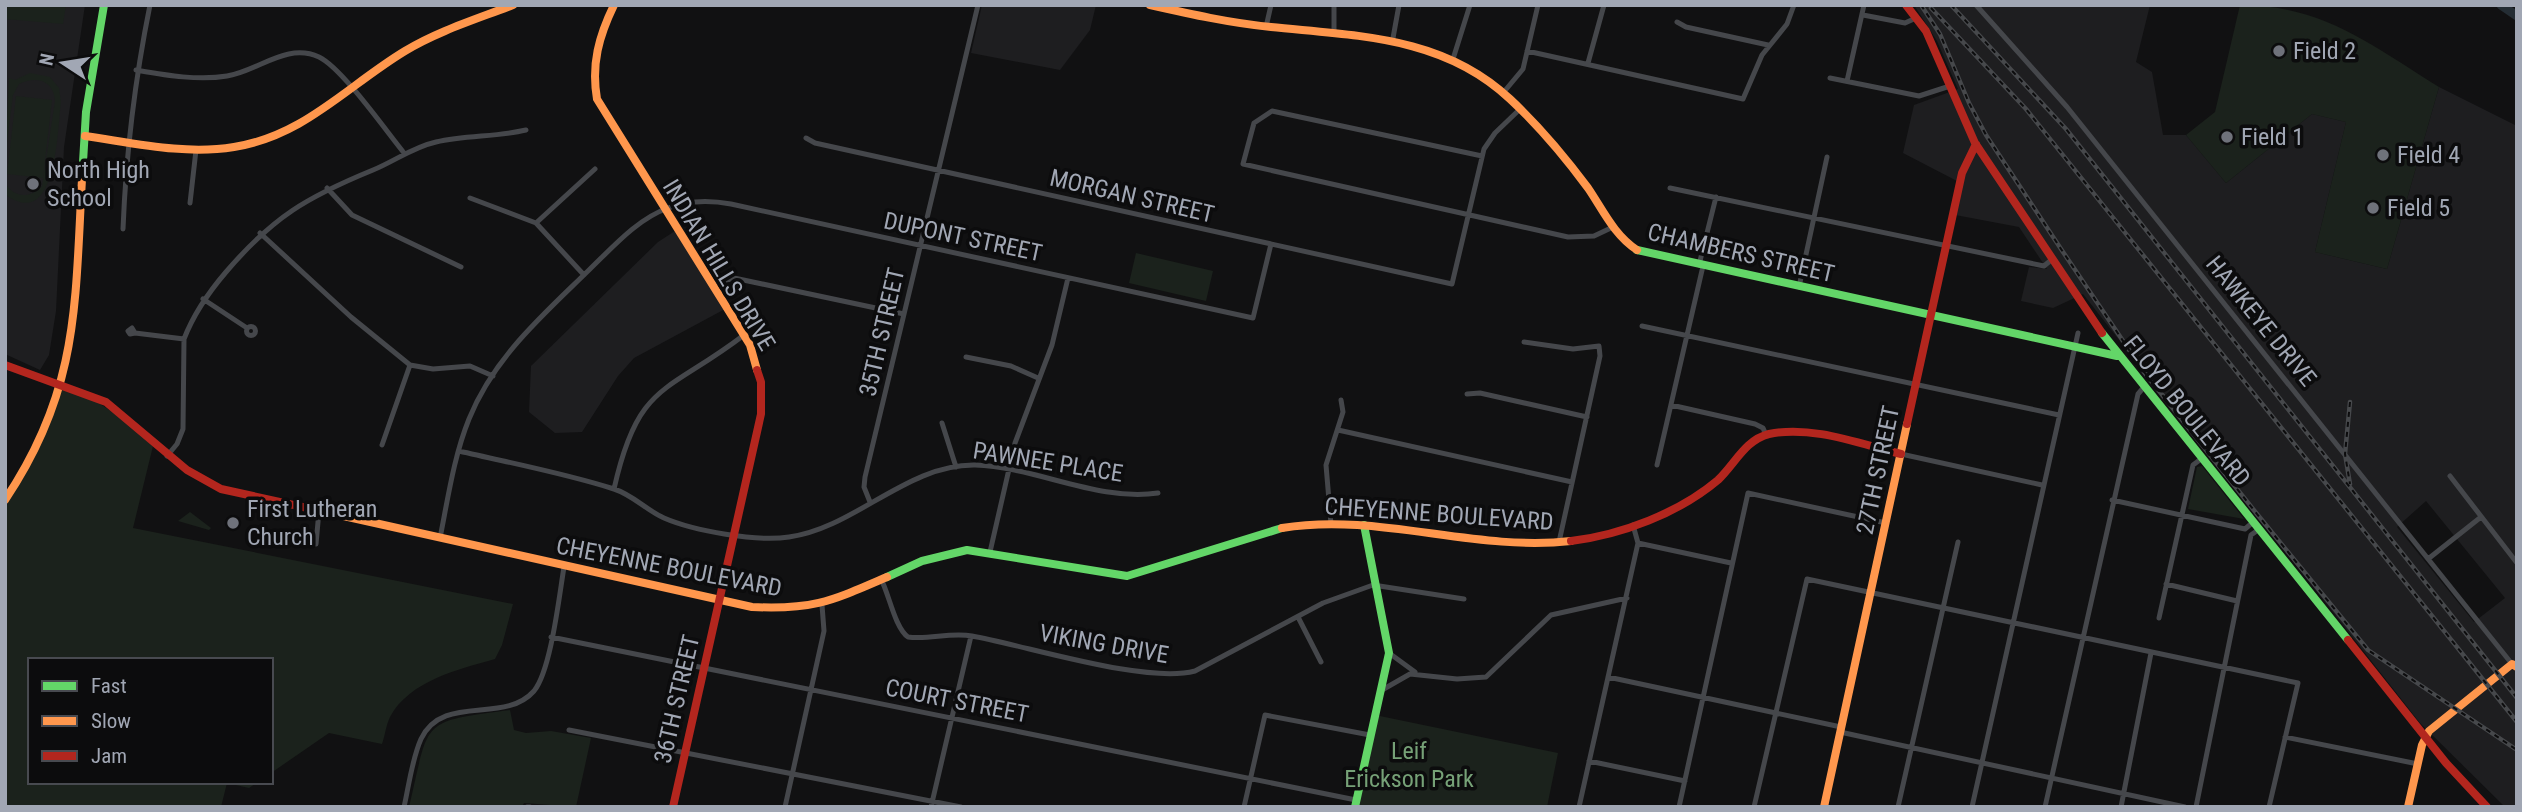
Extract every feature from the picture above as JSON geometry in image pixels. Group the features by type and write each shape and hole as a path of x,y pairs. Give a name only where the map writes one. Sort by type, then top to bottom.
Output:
{"main road":[{"path":"5,500 39,441 61,385 74,328 90,82 104,5"},
{"path":"85,136 196,150 232,148 265,140 323,113 407,50 513,5"},
{"name":"INDIAN HILLS DRIVE","path":"614,5 600,34 592,62 597,99 744,335 759,370 762,404 719,600"},
{"path":"1150,5 1197,11 1266,27 1393,38 1453,59 1503,93 1583,182 1613,227"},
{"name":"FLOYD BOULEVARD","path":"1906,5 1926,31 1976,145 2050,261 2117,356 2425,737 2487,807"},
{"name":"27TH STREET","path":"1824,807 1962,173 1976,145"},
{"name":"CHAMBERS STREET","path":"1613,227 1636,250 2117,356"},
{"name":"CHEYENNE BOULEVARD","path":"5,365 108,403 184,471 221,489 564,568 775,609 822,604 922,561 954,553 990,552 1099,575 1130,577 1250,534 1277,528 1331,524 1364,525 1482,541 1559,542 1601,537 1633,525 1699,493 1720,477 1745,449 1766,435"},
{"path":"1766,435 1797,432 1901,454"},
{"path":"1355,804 1389,653 1364,525"},
{"name":"36TH STREET","path":"673,807 719,600"},
{"path":"2408,807 2425,737 2514,666"}],"street":[{"path":"123,229 128,142 136,70 150,5"},
{"name":"35TH STREET","path":"870,502 864,487 865,477 978,5"},
{"path":"1266,27 1271,5"},
{"path":"1334,5 1334,32"},
{"path":"1393,38 1399,5"},
{"path":"1453,59 1470,5"},
{"path":"1503,93 1523,69 1538,5"},
{"path":"1588,63 1604,5"},
{"path":"1527,51 1743,99 1768,45 1787,24 1794,5"},
{"path":"1847,81 1864,5"},
{"name":"HAWKEYE DRIVE","path":"1976,5 2067,107 2514,666"},
{"path":"1863,15 1905,23 1916,18"},
{"path":"1677,22 1686,27 1768,45"},
{"path":"136,70 205,77 228,76 298,52 323,59 404,153"},
{"path":"1830,78 1919,96 1950,86"},
{"path":"1469,214 1482,156 1489,140 1519,110"},
{"name":"CHAMBERS STREET","path":"1482,156 1272,111 1254,123 1243,164 1568,237 1594,236 1613,227"},
{"path":"167,456 181,438 183,429 184,339 203,299 260,233 327,188 404,153 436,142 498,136 526,130"},
{"name":"MORGAN STREET","path":"806,138 815,144 1452,284 1469,214"},
{"path":"190,203 196,150"},
{"path":"1800,288 1827,157"},
{"path":"536,223 595,169"},
{"path":"327,188 352,215 461,267"},
{"path":"1670,188 2044,266 2050,261"},
{"path":"1657,465 1716,197"},
{"path":"470,198 536,223 584,275"},
{"name":"DUPONT STREET","path":"665,209 692,202 715,201 1253,318 1270,244"},
{"path":"440,538 459,450 469,419 493,376 525,330 643,221 665,209"},
{"path":"260,233 351,317 410,365 433,369 470,366 493,376"},
{"path":"713,284 734,278 904,314"},
{"path":"990,552 1009,469 1038,378 1052,345 1068,278"},
{"path":"203,299 247,328"},
{"path":"1642,326 2059,415"},
{"path":"135,333 184,339"},
{"path":"1972,807 2078,333"},
{"path":"614,489 629,434 647,403 673,381 744,335"},
{"path":"1524,342 1573,349 1599,346 1600,356 1559,542"},
{"path":"966,358 1011,366 1038,378"},
{"path":"382,445 410,365"},
{"path":"2045,807 2112,500 2138,394 2144,387"},
{"path":"1467,394 1480,393 1587,416"},
{"path":"1331,524 1326,465 1343,412 1341,400"},
{"path":"1671,405 1755,424 1763,428 1766,435"},
{"path":"942,423 956,467"},
{"path":"1338,430 1572,482"},
{"name":"PAWNEE PLACE","path":"459,450 614,489 641,502 661,517 733,533 788,538 814,531 915,480 956,467 974,465 1009,469 1110,491 1158,493"},
{"path":"1901,454 2042,485"},
{"path":"2159,618 2193,465 2201,459"},
{"path":"2450,476 2517,563"},
{"path":"1679,807 1748,493 1886,523"},
{"path":"2112,500 2245,529 2255,526"},
{"path":"316,544 318,511"},
{"path":"2428,559 2481,517"},
{"path":"1579,807 1639,543 1633,525"},
{"path":"2196,807 2255,526"},
{"path":"1898,807 1958,542"},
{"path":"1639,543 1731,563"},
{"path":"404,807 422,737 444,716 515,704 533,692 544,674 564,568"},
{"name":"VIKING DRIVE","path":"881,579 893,605 898,626 908,637 971,635 1090,661 1178,675 1195,670 1323,603 1377,584 1464,599"},
{"path":"1754,807 1807,579 2298,683 2269,807"},
{"path":"2166,584 2238,601"},
{"path":"1381,690 1396,679 1418,674 1457,679 1486,677 1551,615 1627,598"},
{"path":"785,807 824,631 822,604"},
{"path":"1298,617 1321,662"},
{"path":"931,804 971,635"},
{"name":"COURT STREET","path":"551,637 1250,780 1355,804"},
{"path":"1389,653 1418,674"},
{"path":"2121,807 2151,653"},
{"path":"1608,677 1775,712 1910,748 2051,780 2185,807"},
{"path":"1244,807 1265,715 1370,735"},
{"path":"569,730 686,751 931,804 961,807"},
{"path":"2285,737 2418,764"},
{"path":"1589,761 1685,781"}],"shaded area":[{"name":"North High School","path":"5,5 85,5 64,147 56,311 49,355 40,370 5,354"},
{"path":"982,5 1096,5 1090,30 1060,70 971,53"},
{"path":"1914,5 2150,5 2136,62 2152,72 2163,135 2186,135 2226,183 2312,114 2346,122 2315,252 2387,269 2439,87 2517,126 2517,807 2505,807 2420,723 2083,294 2053,308 2021,301 2029,267 2047,269 2019,227 1950,214 1957,181 1903,153 1914,105 1958,89 1937,41","holes":["2426,501 2505,598 2474,622 2397,527"]},
{"path":"675,231 725,309 634,358 618,376 582,432 555,433 529,412 531,366 658,242"}],"green space":[{"path":"5,5 66,5 63,24 5,19"},
{"path":"2240,5 2270,7 2322,20 2368,43 2439,87 2387,269 2315,252 2346,122 2312,114 2226,183 2186,135 2215,112"},
{"path":"30,73 50,77 59,88 61,102 52,172 45,189 36,200 23,203 6,195 5,183 13,192 22,195 32,193 42,186 55,101 48,84 32,80 19,84 13,95 5,157 9,78 15,80"},
{"path":"16,96 52,100 43,178 7,174"},
{"path":"1136,253 1213,271 1206,301 1129,283"},
{"path":"62,387 88,397 111,411 153,446 133,528 513,604 502,645 495,659 436,678 409,694 390,717 382,744 329,733 273,772 273,658 28,658 28,784 227,784 221,807 5,807 5,501"},
{"path":"2202,466 2244,519 2188,509 2197,467"},
{"path":"190,512 211,528 209,530 178,521"},
{"path":"510,710 514,730 526,733 551,731 591,738 576,807 524,803 522,807 409,807 421,756 433,730 459,718"},
{"name":"Leif Erickson Park","path":"1375,715 1558,753 1547,807 1355,807"},
{"path":"231,784 255,784 249,788"}],"waterway":[{"path":"2501,5 2517,16"}],"railway":[{"path":"1921,5 1940,34 1969,103 1986,135 2061,249 2144,372 2257,514 2368,650 2517,750"},
{"path":"1951,5 2066,129 2517,698"},
{"path":"1931,8 2026,109 2517,722"},
{"path":"2350,402 2345,454 2350,484"}],"traffic: fast":[{"path":"82,179 86,112 104,5"},
{"path":"1637,250 2117,356"},
{"path":"2102,333 2348,640"},
{"path":"1355,807 1389,653 1364,525"},
{"path":"887,577 922,561 967,550 1127,576 1282,528"}],"traffic: slow":[{"path":"85,136 197,150 234,147 259,141 304,121 405,51 431,37 513,5"},
{"path":"614,5 598,50 595,74 597,99 750,345 757,370"},
{"path":"1150,5 1240,23 1367,37 1428,51 1457,62 1484,78 1531,120 1579,176 1615,230 1637,250"},
{"path":"5,500 29,460 47,421 69,346 82,179"},
{"path":"1824,807 1907,424"},
{"path":"330,513 752,607 791,607 822,602 887,577"},
{"path":"1282,528 1318,524 1354,525 1498,541 1571,541"},
{"path":"2408,807 2422,745 2429,731 2512,664 2517,667"}],"traffic: jam":[{"path":"1906,5 1926,31 1975,143 2102,333"},
{"path":"1907,424 1962,173 1976,144"},
{"path":"5,365 106,402 187,470 221,489 330,513"},
{"path":"673,807 761,414 761,382 757,370"},
{"path":"1571,541 1629,528 1686,503 1718,480 1753,441 1769,434 1819,434 1901,454"},
{"path":"2348,640 2446,763 2487,807"}],"place":[{"name":"Field 2","path":"2279,51"},
{"name":"Field 1","path":"2227,137"},
{"name":"Field 4","path":"2383,155"},
{"name":"North High School","path":"33,184"},
{"name":"Field 5","path":"2373,208"},
{"name":"First Lutheran Church","path":"233,523"}]}
